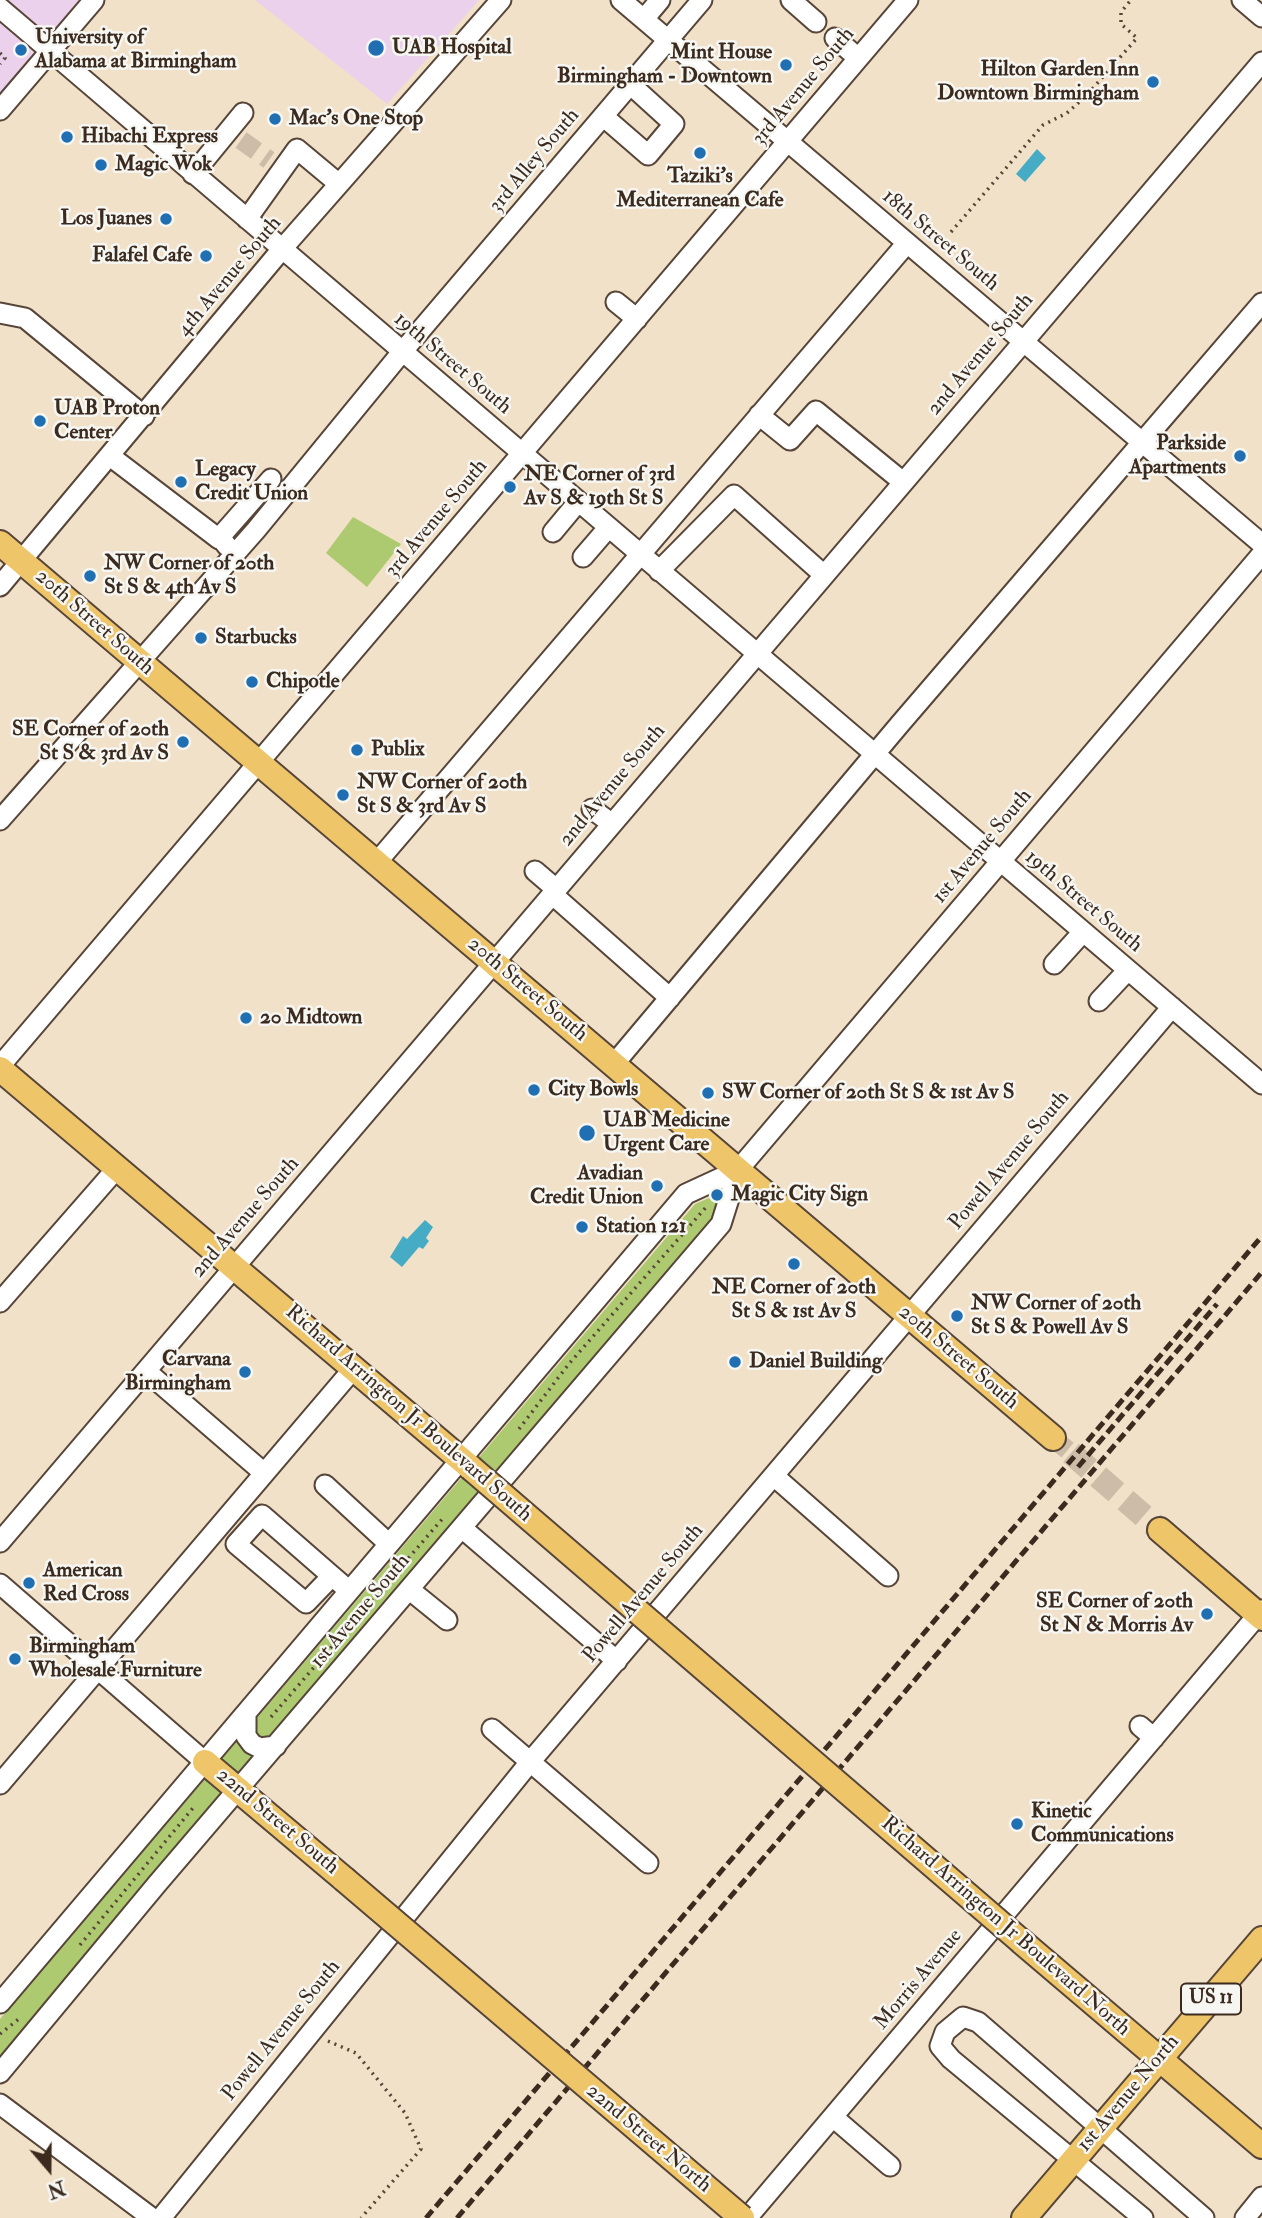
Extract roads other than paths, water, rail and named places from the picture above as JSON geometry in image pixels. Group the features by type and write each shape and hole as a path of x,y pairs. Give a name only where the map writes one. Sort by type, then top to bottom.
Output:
{"main road":[{"name":"20th Street South","path":"0,542 1053,1438"},
{"name":"Richard Arrington Jr Boulevard South","path":"0,1067 813,1762"},
{"path":"1160,1530 1261,1614"},
{"name":"22nd Street South","path":"205,1762 554,2059"},
{"name":"Richard Arrington Jr Boulevard North","path":"813,1762 1262,2146"},
{"name":"1st Avenue North","path":"1024,2218 1262,1938"},
{"name":"22nd Street North","path":"554,2059 742,2218"}],"street":[{"path":"0,110 94,0"},
{"name":"4th Avenue South","path":"0,586 282,249 501,0"},
{"name":"18th Street South","path":"621,0 1262,544"},
{"path":"644,19 660,0"},
{"name":"3rd Alley South","path":"0,820 236,553 402,352 702,0"},
{"path":"791,0 816,22"},
{"name":"3rd Avenue South","path":"0,1067 908,0"},
{"path":"1242,0 1262,17"},
{"name":"19th Street South","path":"0,8 1262,1084"},
{"path":"835,38 858,58"},
{"name":"2nd Avenue South","path":"0,1542 1262,62"},
{"path":"603,116 648,155 674,124 630,84"},
{"path":"193,174 235,135 243,113"},
{"path":"247,219 275,165 297,149 339,184"},
{"path":"377,862 907,243"},
{"path":"616,302 637,318"},
{"path":"614,1064 874,754 1262,303"},
{"path":"0,312 25,318 144,416"},
{"path":"759,415 790,440 816,411 903,482"},
{"path":"110,456 236,553"},
{"path":"219,539 271,479"},
{"path":"659,571 734,495 824,575"},
{"path":"553,532 578,502"},
{"path":"583,557 608,527"},
{"name":"1st Avenue South","path":"0,2073 721,1224 738,1170 1262,554"},
{"path":"592,809 611,823"},
{"path":"535,871 554,892 670,998"},
{"path":"1054,964 1083,932"},
{"path":"1099,1001 1128,970"},
{"name":"Powell Avenue South","path":"161,2218 530,1762 1172,1007"},
{"path":"0,1302 118,1167"},
{"name":"1st Avenue South","path":"0,2003 389,1544 466,1464 686,1194 738,1170"},
{"path":"0,1784 354,1368"},
{"path":"146,1371 264,1473"},
{"path":"774,1476 888,1576"},
{"path":"325,1485 389,1544"},
{"path":"332,1576 306,1603 236,1544 262,1515 332,1576 349,1591"},
{"path":"462,1528 617,1661"},
{"name":"22nd Street South","path":"0,1584 205,1762"},
{"path":"410,1590 447,1620"},
{"name":"Morris Avenue","path":"747,2218 1147,1736 1261,1614"},
{"path":"246,1714 246,1735 252,1744 260,1748 276,1746"},
{"path":"492,1729 648,1863"},
{"path":"1143,2218 1075,2158 951,2059 940,2046 945,2032 963,2017 978,2022 1205,2218"},
{"path":"0,2104 152,2218"},
{"path":"833,2117 890,2166"},
{"path":"1245,2218 1262,2197"}],"water":[{"path":"1037,149 1046,158 1025,182 1016,174"},
{"path":"425,1220 433,1227 426,1238 429,1241 423,1249 419,1247 402,1267 390,1257 403,1236 407,1239"}],"tunnel":[{"path":"241,140 269,160"},
{"path":"1053,1438 1071,1453"},
{"path":"1071,1453 1160,1530"}],"railway":[{"path":"426,2218 1262,1236"},
{"path":"457,2218 1262,1272"},
{"path":"1078,1467 1217,1304"}],"place":[{"name":"UAB Hospital","path":"376,48"},
{"name":"University of Alabama at Birmingham","path":"21,50"},
{"name":"Mint House Birmingham - Downtown","path":"786,65"},
{"name":"Hilton Garden Inn Downtown Birmingham","path":"1153,82"},
{"name":"Mac's One Stop","path":"275,119"},
{"name":"Hibachi Express","path":"67,137"},
{"name":"Taziki's Mediterranean Cafe","path":"700,153"},
{"name":"Magic Wok","path":"101,165"},
{"name":"Los Juanes","path":"166,219"},
{"name":"Falafel Cafe","path":"206,256"},
{"name":"UAB Proton Center","path":"40,421"},
{"name":"Parkside Apartments","path":"1240,456"},
{"name":"Legacy Credit Union","path":"181,482"},
{"name":"NE Corner of 3rd Av S & 19th St S","path":"510,487"},
{"name":"NW Corner of 20th St S & 4th Av S","path":"90,576"},
{"name":"Starbucks","path":"201,638"},
{"name":"Chipotle","path":"252,682"},
{"name":"SE Corner of 20th St S & 3rd Av S","path":"183,742"},
{"name":"Publix","path":"357,750"},
{"name":"NW Corner of 20th St S & 3rd Av S","path":"343,795"},
{"name":"20 Midtown","path":"246,1018"},
{"name":"City Bowls","path":"534,1090"},
{"name":"SW Corner of 20th St S & 1st Av S","path":"708,1093"},
{"name":"UAB Medicine Urgent Care","path":"587,1133"},
{"name":"Avadian Credit Union","path":"657,1186"},
{"name":"Magic City Sign","path":"717,1195"},
{"name":"Station 121","path":"582,1227"},
{"name":"NE Corner of 20th St S & 1st Av S","path":"794,1264"},
{"name":"NW Corner of 20th St S & Powell Av S","path":"957,1316"},
{"name":"Daniel Building","path":"735,1362"},
{"name":"Carvana Birmingham","path":"245,1372"},
{"name":"American Red Cross","path":"29,1583"},
{"name":"SE Corner of 20th St N & Morris Av","path":"1207,1614"},
{"name":"Birmingham Wholesale Furniture","path":"15,1659"},
{"name":"Kinetic Communications","path":"1017,1824"}]}
